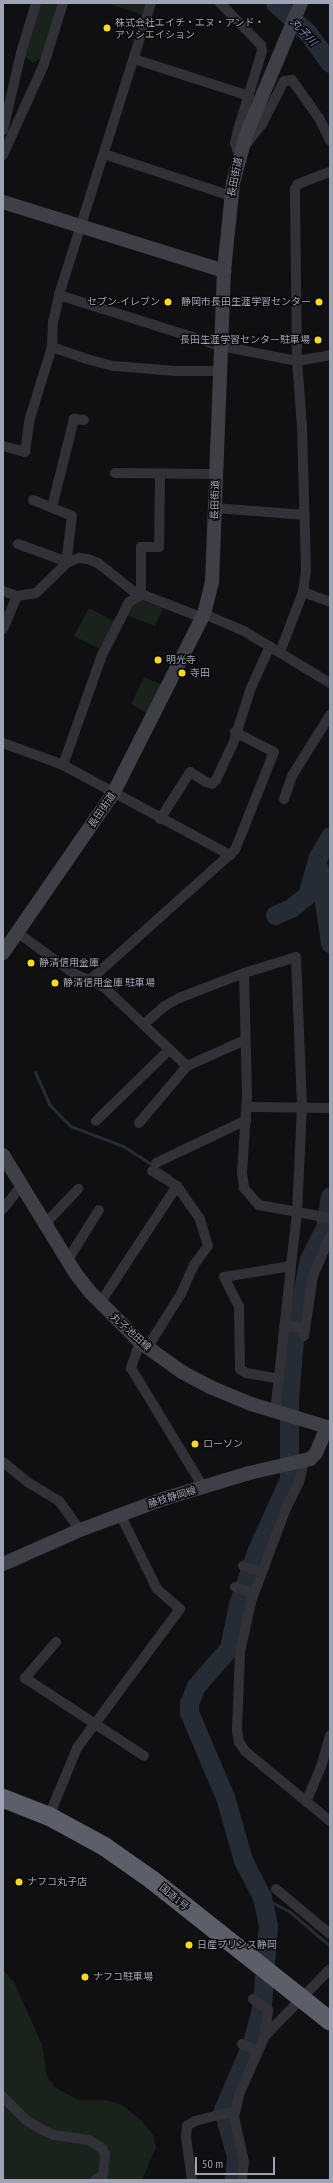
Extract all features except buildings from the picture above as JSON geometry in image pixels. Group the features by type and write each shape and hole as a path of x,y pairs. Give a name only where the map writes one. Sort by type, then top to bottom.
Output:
{"highway":[{"name":"国道1号","path":"3,1798 49,1816 104,1846 151,1879 330,2021"}],"main road":[{"name":"長田街道","path":"3,953 114,792 203,616 212,582 224,271 231,196 240,152 301,3"},
{"path":"3,202 81,228 224,271"},
{"name":"丸子池田線","path":"3,1155 67,1261 100,1303 142,1344 182,1372 210,1387 297,1419 329,1425"},
{"name":"藤枝静岡線","path":"3,1564 120,1514 203,1487 296,1463 316,1453 329,1425"}],"street":[{"path":"3,130 21,53 36,3"},
{"path":"3,155 44,64 63,3"},
{"path":"3,446 25,452 30,418 52,346 52,322 59,295 151,3"},
{"path":"220,3 261,45 261,60 235,143 240,152 268,114 284,81 292,80 319,118 330,141"},
{"path":"134,59 249,96"},
{"path":"104,154 231,196"},
{"path":"280,652 303,592 306,570 305,515 297,361 295,189 298,184 330,172"},
{"path":"59,295 221,346 297,361 330,355"},
{"path":"52,346 86,359 114,366 175,371 220,371"},
{"path":"52,507 74,419 84,420"},
{"path":"115,473 216,474"},
{"path":"141,595 142,547 159,547 160,474"},
{"path":"33,500 72,516 67,555 68,562"},
{"path":"215,508 305,515"},
{"path":"18,544 68,562"},
{"path":"3,591 16,596 36,593 68,562 79,558 98,563 141,595 203,616 270,646 330,683"},
{"path":"303,592 330,602"},
{"path":"63,765 102,655 129,602 141,595"},
{"path":"3,629 16,596"},
{"path":"160,819 190,772 212,784 216,780 233,744 235,732 251,688 270,646"},
{"path":"284,799 292,776 330,715"},
{"path":"90,980 235,850 274,752 235,732"},
{"path":"3,743 63,765 114,792 160,819 230,855"},
{"path":"18,933 73,973 104,986 187,1066"},
{"path":"144,1024 165,1006 179,998 244,973 296,957 302,1107 297,1213 279,1379 279,1413"},
{"path":"244,973 246,1107 242,1173 244,1188 259,1205 330,1218"},
{"path":"139,1123 187,1066 245,1040"},
{"path":"96,1121 170,1049"},
{"path":"246,1107 329,1108"},
{"path":"203,1487 131,1368 142,1344 152,1340 181,1294 194,1265 208,1246 200,1219 177,1186 154,1167 246,1120"},
{"path":"3,1209 21,1186"},
{"path":"100,1303 177,1186"},
{"path":"44,1225 78,1189"},
{"path":"67,1261 99,1210"},
{"path":"284,1326 305,1332 313,1276 330,1236"},
{"path":"279,1379 246,1374 240,1369 239,1306 224,1278 291,1266"},
{"path":"3,1462 29,1483 60,1501 80,1530"},
{"path":"296,1463 299,1482 254,1594 240,1652 237,1730 239,1742 258,1763 330,1821"},
{"path":"49,1816 70,1760 94,1723 180,1609 157,1589 120,1514"},
{"path":"243,1566 262,1572"},
{"path":"235,1587 254,1594"},
{"path":"56,1642 25,1678 144,1756"},
{"path":"306,1802 322,1767 330,1735"},
{"path":"276,1889 330,1934"},
{"path":"265,2036 330,1969"},
{"path":"242,2180 244,2162 234,2111 265,2036 268,2010 253,1999"},
{"path":"242,2044 258,2051"},
{"path":"3,2097 26,2120 41,2129 54,2135 89,2140 102,2148 105,2154 103,2175 95,2180"},
{"path":"192,2180 186,2137 187,2126 195,2121 234,2111"}],"shaded area":[{"path":"40,3 58,3 42,57 33,63 25,57"},
{"path":"106,3 148,3 144,15"},
{"path":"138,599 163,608 155,626 126,615 130,606"},
{"path":"89,608 115,622 102,650 74,636"},
{"path":"144,677 162,685 148,714 131,704"},
{"path":"3,1970 14,1982 42,2045 47,2077 56,2088 78,2100 107,2100 122,2105 141,2120 153,2135 156,2147 142,2180 3,2180"}],"waterway":[{"name":"丸子川","path":"275,3 308,33 330,63"},
{"path":"275,915 291,908 307,895 318,857 330,836"},
{"path":"319,869 330,943"},
{"path":"35,1072 49,1104 70,1126 123,1146 170,1176"},
{"path":"234,2180 236,2156 223,2110 253,2040 262,2005 268,1925 262,1897 243,1860 225,1797 189,1712 189,1703 196,1686 229,1648 238,1604 256,1552 289,1479 289,1399 295,1328 309,1259 325,1227 330,1196"},
{"path":"262,1897 290,1912 330,1946"}],"place":[{"name":"株式会社エイチ・エヌ・アンド・ アソシエイション","path":"107,28"},
{"name":"セブン-イレブン","path":"168,302"},
{"name":"静岡市長田生涯学習センター","path":"319,302"},
{"name":"長田生涯学習センター駐車場","path":"318,340"},
{"name":"明光寺","path":"158,660"},
{"name":"寺田","path":"182,673"},
{"name":"静清信用金庫","path":"31,963"},
{"name":"静清信用金庫 駐車場","path":"55,983"},
{"name":"ローソン","path":"195,1444"},
{"name":"ナフコ丸子店","path":"19,1882"},
{"name":"日産プリンス静岡","path":"189,1945"},
{"name":"ナフコ駐車場","path":"85,1977"}]}
